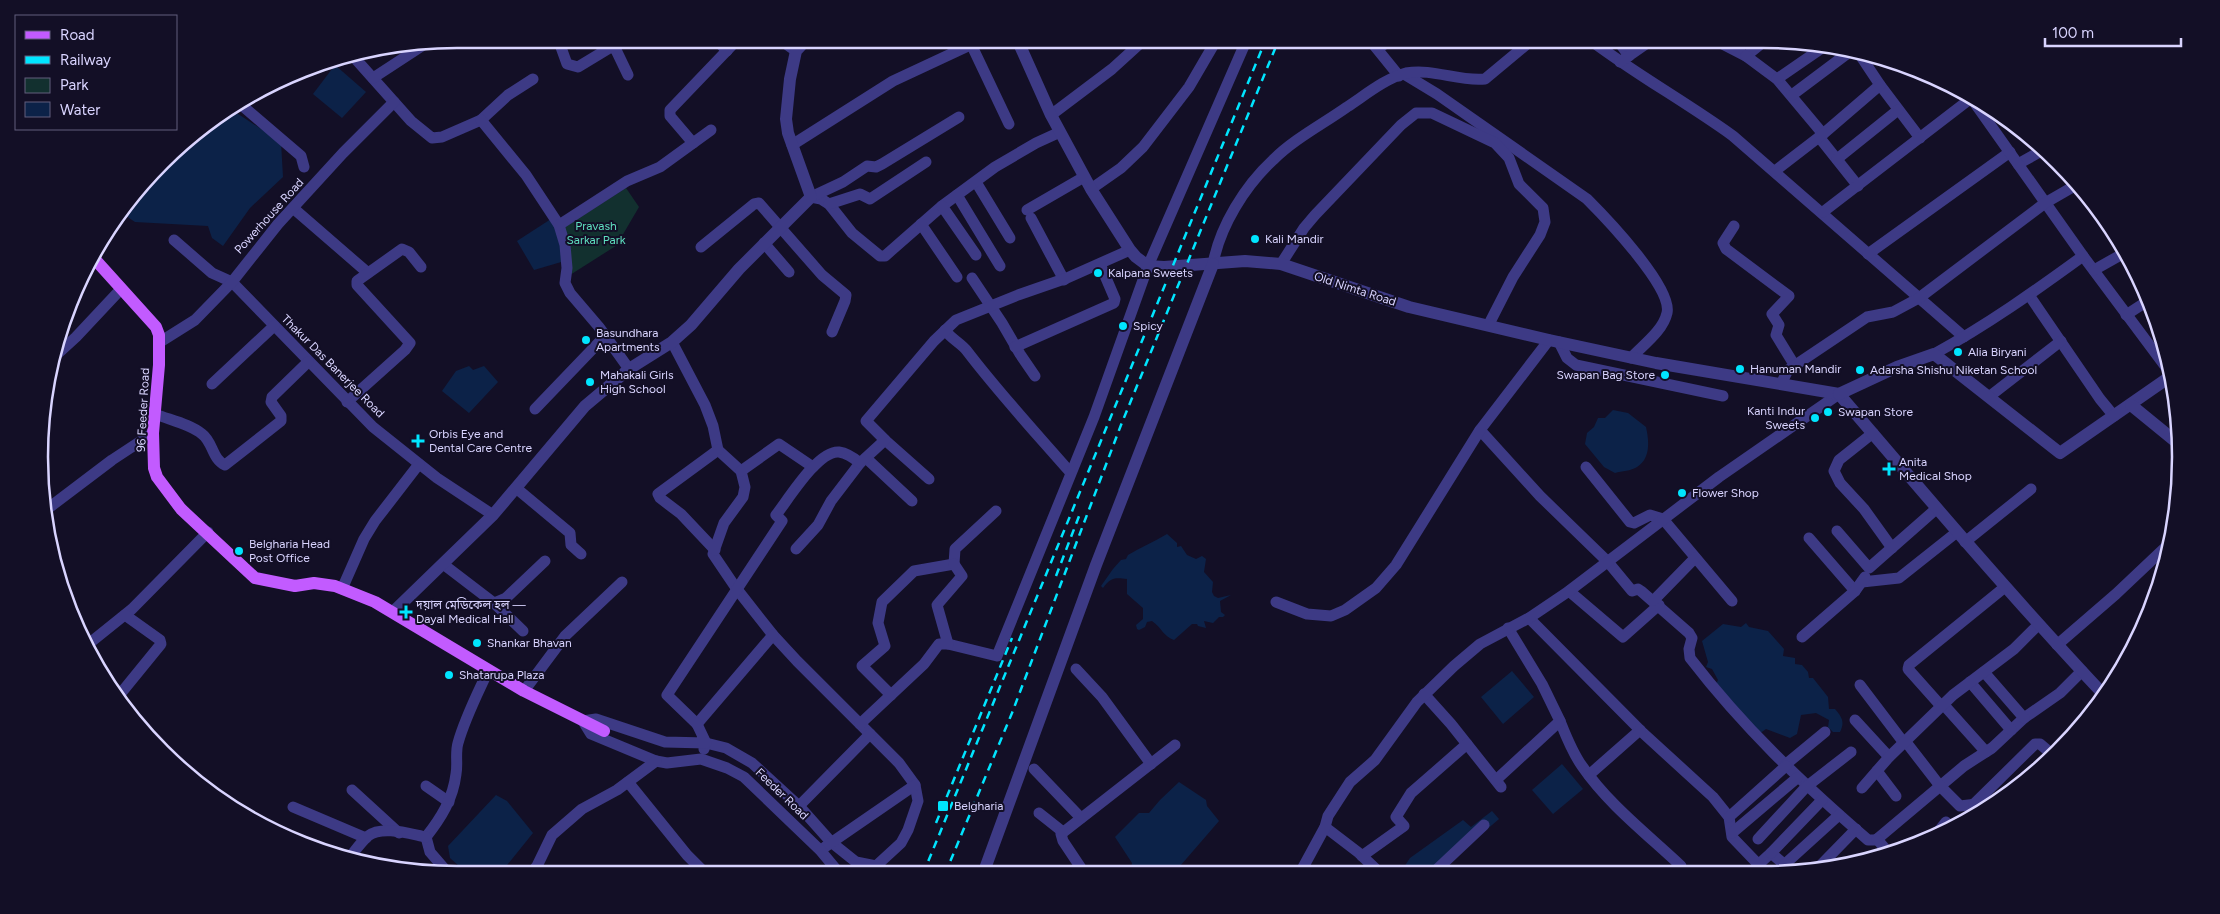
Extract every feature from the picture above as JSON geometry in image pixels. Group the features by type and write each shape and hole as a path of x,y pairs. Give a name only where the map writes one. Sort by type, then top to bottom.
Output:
{"main road":[{"name":"96 Feeder Road","path":"96,263 156,327 160,342 153,433 154,468 158,477 181,509 256,578 295,586 314,583 342,588 376,602 488,671 604,731"}],"street":[{"path":"561,48 567,64 578,67 609,48"},
{"path":"613,48 616,50 628,75"},
{"path":"724,48 727,51"},
{"path":"693,143 670,116 670,110 730,48"},
{"path":"792,48 796,51"},
{"path":"799,48 796,51 786,107 788,133 811,197"},
{"path":"792,145 887,84 963,48"},
{"path":"973,48 1009,124"},
{"path":"1021,48 1051,115 1084,177 1130,250 1148,266"},
{"path":"1051,115 1112,70 1133,48"},
{"path":"1091,189 1121,168 1143,147 1189,86 1212,48"},
{"path":"860,724 924,664 939,644 948,644 997,656 1070,472 1094,417 1148,266 1243,48"},
{"path":"1378,48 1401,75 1437,94 1587,199 1606,218 1651,272 1666,300 1668,312 1660,329 1631,358"},
{"path":"986,866 1096,565 1213,264 1216,248 1226,225 1259,174 1274,159 1363,96 1401,75 1426,72 1460,78 1485,79 1522,48"},
{"path":"1605,48 1624,59 1712,120 1823,212 1868,254 1964,337"},
{"path":"1620,48 1624,59"},
{"path":"1624,59 1640,48"},
{"path":"1730,48 1746,56 1777,79 1792,95 1858,186"},
{"path":"1746,56 1756,48"},
{"path":"373,78 415,50"},
{"path":"1777,79 1817,51"},
{"path":"1792,95 1845,55"},
{"path":"356,60 411,121 432,138 442,137 481,120 508,95 533,79"},
{"path":"1863,60 1920,138"},
{"path":"1775,171 1821,136 1880,85"},
{"path":"1823,212 1920,138 1964,100"},
{"name":"Powerhouse Road","path":"160,342 195,320 232,282 293,208 343,153 394,102"},
{"path":"244,107 301,156 304,167"},
{"path":"1837,159 1898,110"},
{"path":"1981,110 2045,204 2162,362"},
{"path":"1281,264 1304,228 1401,125 1416,113 1432,113 1495,143 1503,149 1512,166 1516,180 1538,202 1545,214 1545,222 1540,235 1513,277 1489,324"},
{"path":"393,612 493,516 585,406 629,369 672,342 691,325 739,269 811,197 843,182 867,166 876,167 882,164 959,117"},
{"path":"481,120 526,175 559,225 565,245 567,268 565,283 570,293 606,335 629,369"},
{"path":"559,225 627,181 660,167 712,130"},
{"path":"811,197 821,199 828,204 852,233 880,256 887,255 942,206 995,167 1060,132"},
{"path":"1868,254 2010,152"},
{"path":"2018,164 2038,153"},
{"path":"828,204 860,194 870,199 926,162"},
{"path":"1064,280 1029,214 1084,177"},
{"path":"976,182 1010,238"},
{"path":"1781,384 1788,370 1870,315 1893,312 1919,298 2045,204 2072,188"},
{"path":"957,195 1000,266"},
{"path":"701,247 757,203 762,205 822,274 846,295 832,332"},
{"path":"942,206 976,255"},
{"path":"293,208 368,273"},
{"path":"921,224 957,277"},
{"path":"1734,226 1723,243 1726,250 1789,296 1772,314 1779,325 1776,335 1795,366"},
{"path":"174,240 212,273 232,282"},
{"path":"764,243 789,272"},
{"path":"347,402 405,350 410,343 357,285 357,282 402,249 409,252 421,267"},
{"path":"929,479 866,421 945,330 963,316 1032,289 1064,280 1130,250"},
{"path":"1304,866 1325,827 1328,816 1350,782 1375,760 1424,694 1470,652 1569,591 1664,519 1839,394 1897,367 1934,354 2029,295 2084,256"},
{"path":"2094,270 2120,256"},
{"name":"Old Nimta Road","path":"1148,266 1164,267 1245,261 1281,264 1409,307 1489,324 1554,341 1631,358 1839,394"},
{"path":"1015,347 1114,303 1115,299 1100,264"},
{"path":"972,278 1035,376"},
{"name":"Thakur Das Banerjee Road","path":"232,282 373,427 419,464 493,516"},
{"path":"61,351 121,289"},
{"path":"2029,295 2100,399 2114,416"},
{"path":"2126,314 2142,304"},
{"path":"212,384 274,326"},
{"path":"945,330 951,338 966,350 988,380 1070,472"},
{"path":"535,409 606,335"},
{"path":"1276,602 1307,614 1331,616 1345,610 1376,588 1396,565 1480,430 1554,341 1567,358 1576,365 1723,396"},
{"path":"1990,396 2061,341"},
{"path":"583,721 596,719 665,742 706,743 726,748 752,763 798,806 831,842 856,862 876,866 901,843 908,830 918,801 914,785 899,764 796,661 736,588 713,554 724,523 743,498 745,487 741,471 718,450 713,426 705,405 672,342"},
{"path":"1934,354 1990,396 2060,453 2165,379"},
{"path":"155,414 204,435 219,462 225,465 281,421 281,416 271,402 272,397 308,362"},
{"path":"1839,394 1936,509 2038,625 2099,690"},
{"path":"2130,405 2172,439"},
{"path":"1480,430 1540,496 1608,562 1632,591 1639,589 1689,633 1692,638 1689,649 1690,658 1722,700 1785,766 1868,840 1877,839 1964,766 1986,752 2024,718 2060,692 2082,671"},
{"path":"51,507 112,460 153,433"},
{"path":"1873,433 1839,460 1834,471 1840,483 1864,508 1892,548"},
{"path":"796,549 818,525 831,500 863,460 885,440"},
{"path":"741,471 779,444 813,467"},
{"path":"715,550 681,514 660,498 658,494 718,450"},
{"path":"701,759 706,743 696,724 667,694 782,521 776,516 813,467 828,454 838,452 863,460 912,501"},
{"path":"342,588 364,539 375,521 419,464"},
{"path":"1586,467 1630,522 1634,523 1650,515 1664,519 1732,600"},
{"path":"516,488 570,533 571,545 581,554"},
{"path":"1859,586 1899,578 2031,489"},
{"path":"1802,637 1859,586 1869,568 1936,509"},
{"path":"948,644 937,605 962,576 954,564 955,549 996,511"},
{"path":"1837,531 1869,568"},
{"path":"92,641 125,614 208,532"},
{"path":"1809,538 1859,586"},
{"path":"2057,645 2116,594 2162,551"},
{"path":"1569,591 1623,637 1695,558"},
{"path":"494,603 506,598 545,561"},
{"path":"443,564 494,603 523,631"},
{"path":"890,694 862,666 885,646 878,623 882,602 914,571 954,564"},
{"path":"524,691 565,636 622,582"},
{"path":"1986,752 1908,669 1909,665 2005,587"},
{"path":"122,692 161,644 160,640 125,614"},
{"path":"1528,618 1640,730 1705,788 1729,818 1732,837 1759,864 1822,800"},
{"path":"1862,788 1942,705 2014,649 2038,625"},
{"path":"1508,628 1542,684 1576,758 1609,798 1681,866"},
{"path":"696,724 773,635"},
{"path":"1076,669 1102,697 1151,764"},
{"path":"426,837 440,820 449,802 456,774 457,746 467,714 488,671"},
{"path":"1984,672 2024,718"},
{"path":"1970,682 2011,730"},
{"path":"1860,685 1940,786 1961,806 1977,806"},
{"path":"1424,694 1499,784 1560,721"},
{"path":"1855,720 1889,758"},
{"name":"Feeder Road","path":"583,721 591,734 656,761 701,759 727,768 744,777 820,850 833,866"},
{"path":"1589,775 1640,730"},
{"path":"1729,818 1825,732"},
{"path":"798,806 870,734"},
{"path":"1362,856 1404,826 1396,817 1411,794 1467,744"},
{"path":"1982,803 2035,744 2040,744 2048,751"},
{"path":"1080,866 1063,841 1061,834 1176,745"},
{"path":"1758,839 1806,786 1851,752"},
{"path":"536,866 552,835 582,809 628,782 656,761"},
{"path":"1034,769 1081,818"},
{"path":"1877,771 1896,796"},
{"path":"1732,833 1798,778"},
{"path":"628,782 698,866"},
{"path":"820,850 914,785"},
{"path":"426,786 449,802"},
{"path":"352,790 399,833"},
{"path":"293,807 366,838"},
{"path":"1039,813 1063,832"},
{"path":"1793,866 1821,832 1839,815"},
{"path":"1440,866 1484,825"},
{"path":"1325,827 1373,866"},
{"path":"1823,862 1856,829"},
{"path":"354,854 366,838 374,832 426,837"},
{"path":"1821,832 1835,849"},
{"path":"426,837 430,852 442,866"},
{"path":"1877,839 1885,848"},
{"path":"1771,853 1786,866"}],"green space":[{"name":"Pravash Sarkar Park","path":"626,188 639,207 622,236 622,242 570,275 562,229"}],"water":[{"path":"336,66 366,92 342,118 313,94"},
{"path":"236,113 281,142 283,177 250,208 223,246 212,238 208,226 135,222 126,216 167,167 208,132"},
{"path":"551,219 568,260 534,270 517,241"},
{"path":"469,366 473,370 484,366 498,382 469,413 442,391 456,371"},
{"path":"1613,410 1628,413 1646,427 1648,438 1647,454 1642,463 1632,469 1615,473 1604,467 1585,444 1587,433 1594,427 1598,418 1605,418"},
{"path":"1167,534 1177,543 1177,547 1181,546 1187,555 1196,559 1202,556 1206,559 1204,572 1213,582 1212,592 1214,596 1218,598 1231,595 1220,601 1221,612 1225,615 1223,617 1219,617 1213,623 1204,621 1206,628 1192,624 1174,640 1168,637 1152,621 1147,622 1145,627 1137,629 1136,625 1143,619 1143,608 1127,594 1127,579 1113,579 1103,588 1101,586 1121,560 1126,559 1128,555"},
{"path":"1746,623 1749,627 1768,631 1784,649 1783,656 1795,658 1795,664 1802,665 1808,672 1809,678 1813,678 1828,697 1829,709 1835,709 1841,717 1842,725 1840,732 1833,732 1828,727 1829,720 1816,713 1801,715 1797,734 1790,738 1766,729 1759,734 1715,686 1718,680 1712,669 1706,667 1708,662 1702,641 1723,624 1741,627"},
{"path":"1512,671 1534,697 1503,724 1481,697"},
{"path":"1562,764 1583,789 1553,814 1532,790"},
{"path":"1179,782 1206,800 1207,806 1219,821 1180,866 1131,866 1132,863 1115,837 1139,813 1149,813"},
{"path":"496,795 507,801 533,833 506,866 459,866 450,858 448,846"},
{"path":"1492,811 1499,819 1444,866 1405,866 1410,858 1463,820 1471,827"}],"railway":[{"path":"926,866 1262,48"},
{"path":"948,866 1012,713 1121,425 1275,48"},
{"path":"1056,576 1081,511"},
{"path":"936,823 1012,638"}],"place":[{"name":"Kali Mandir","path":"1255,239"},
{"name":"Kalpana Sweets","path":"1098,273"},
{"name":"Spicy","path":"1123,326"},
{"name":"Basundhara Apartments","path":"586,340"},
{"name":"Alia Biryani","path":"1958,352"},
{"name":"Hanuman Mandir","path":"1740,369"},
{"name":"Adarsha Shishu Niketan School","path":"1860,370"},
{"name":"Swapan Bag Store","path":"1665,375"},
{"name":"Mahakali Girls High School","path":"590,382"},
{"name":"Swapan Store","path":"1828,412"},
{"name":"Kanti Indur Sweets","path":"1815,418"},
{"name":"Orbis Eye and Dental Care Centre","path":"418,441"},
{"name":"Anita Medical Shop","path":"1889,469"},
{"name":"Flower Shop","path":"1682,493"},
{"name":"Belgharia Head Post Office","path":"239,551"},
{"name":"দয়াল মেডিকেল হল — Dayal Medical Hall","path":"406,612"},
{"name":"Shankar Bhavan","path":"477,643"},
{"name":"Shatarupa Plaza","path":"449,675"},
{"name":"Belgharia","path":"943,806"}]}
